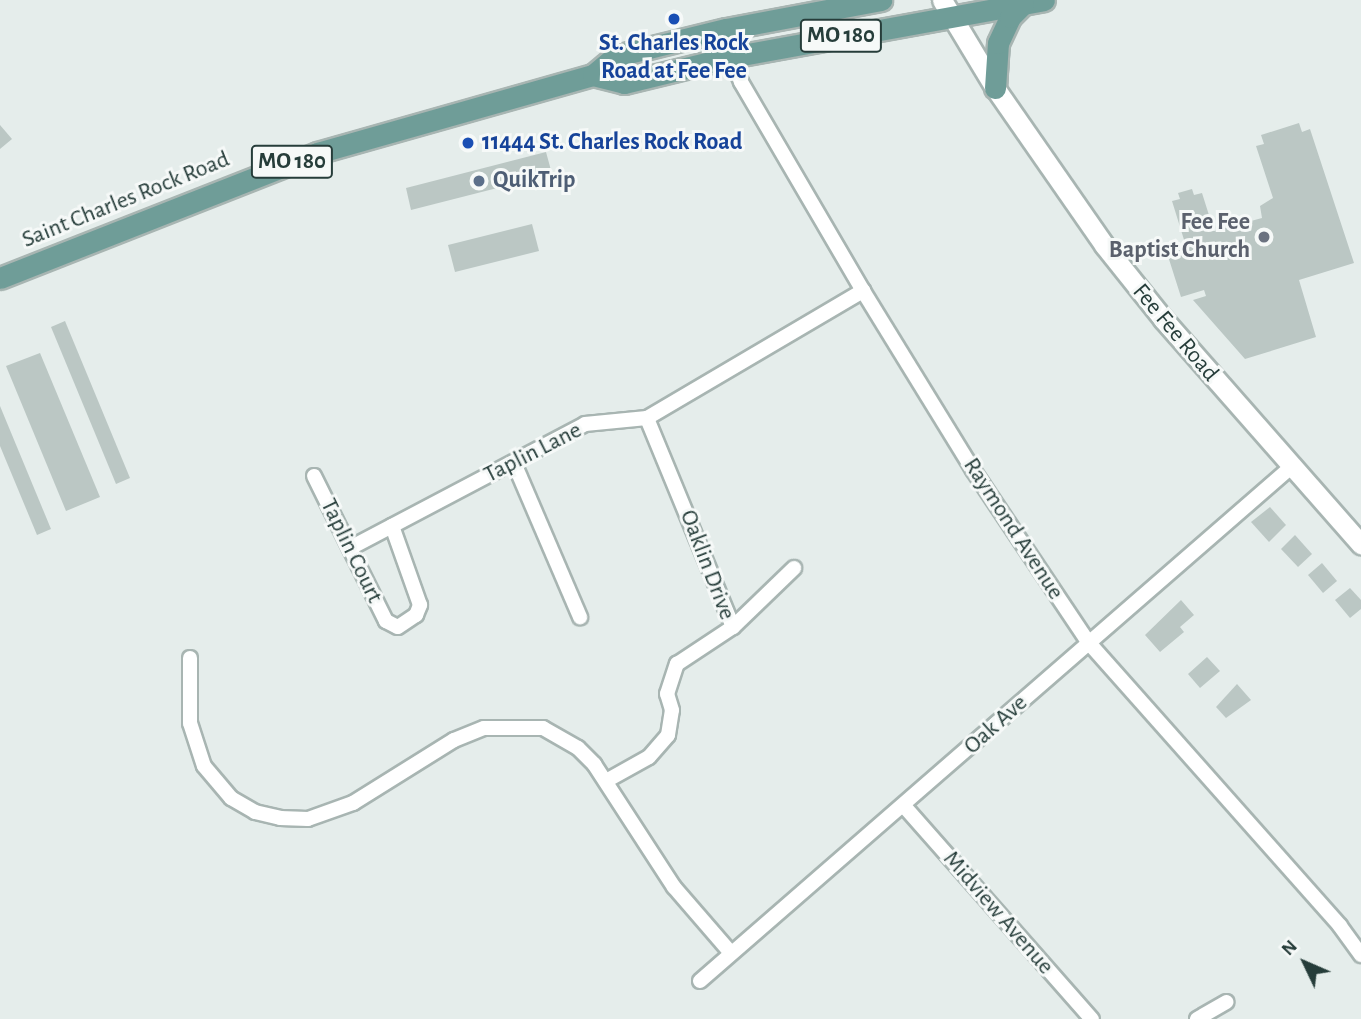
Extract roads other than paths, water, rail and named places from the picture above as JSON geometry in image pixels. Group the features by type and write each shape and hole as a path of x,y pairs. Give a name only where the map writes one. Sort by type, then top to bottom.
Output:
{"main road":[{"name":"Saint Charles Rock Road","path":"0,278 317,153 593,75 625,53 878,0"},
{"name":"Saint Charles Rock Road","path":"593,75 624,83 946,8 1023,4 1044,0"},
{"path":"995,88 998,43 1010,17 1023,4"}],"street":[{"name":"Fee Fee Road","path":"946,8 995,88 1134,284 1361,544"},
{"name":"Raymond Avenue","path":"731,57 741,82 863,291 973,470 1089,643 1340,926 1361,955"},
{"name":"Taplin Lane","path":"352,547 584,424 647,418 863,291"},
{"name":"Oaklin Drive","path":"606,781 649,757 668,735 672,710 667,694 677,664 733,628 647,418"},
{"path":"514,463 580,617"},
{"name":"Oak Ave","path":"700,981 1291,467"},
{"name":"Taplin Court","path":"314,476 352,547 386,621 398,627 409,621 420,606 392,526"},
{"path":"733,628 794,568"},
{"path":"190,658 187,678 194,745 216,783 255,812 308,819 353,803 453,740 484,728 543,728 578,748 606,781 674,887 731,953"},
{"name":"Midview Avenue","path":"904,806 1092,1019"},
{"path":"1197,1019 1226,1002"}],"place":[{"name":"St. Charles Rock Road at Fee Fee","path":"674,19"},
{"name":"11444 St. Charles Rock Road","path":"468,143"},
{"name":"QuikTrip","path":"479,181"},
{"name":"Fee Fee Baptist Church","path":"1264,237"}]}
